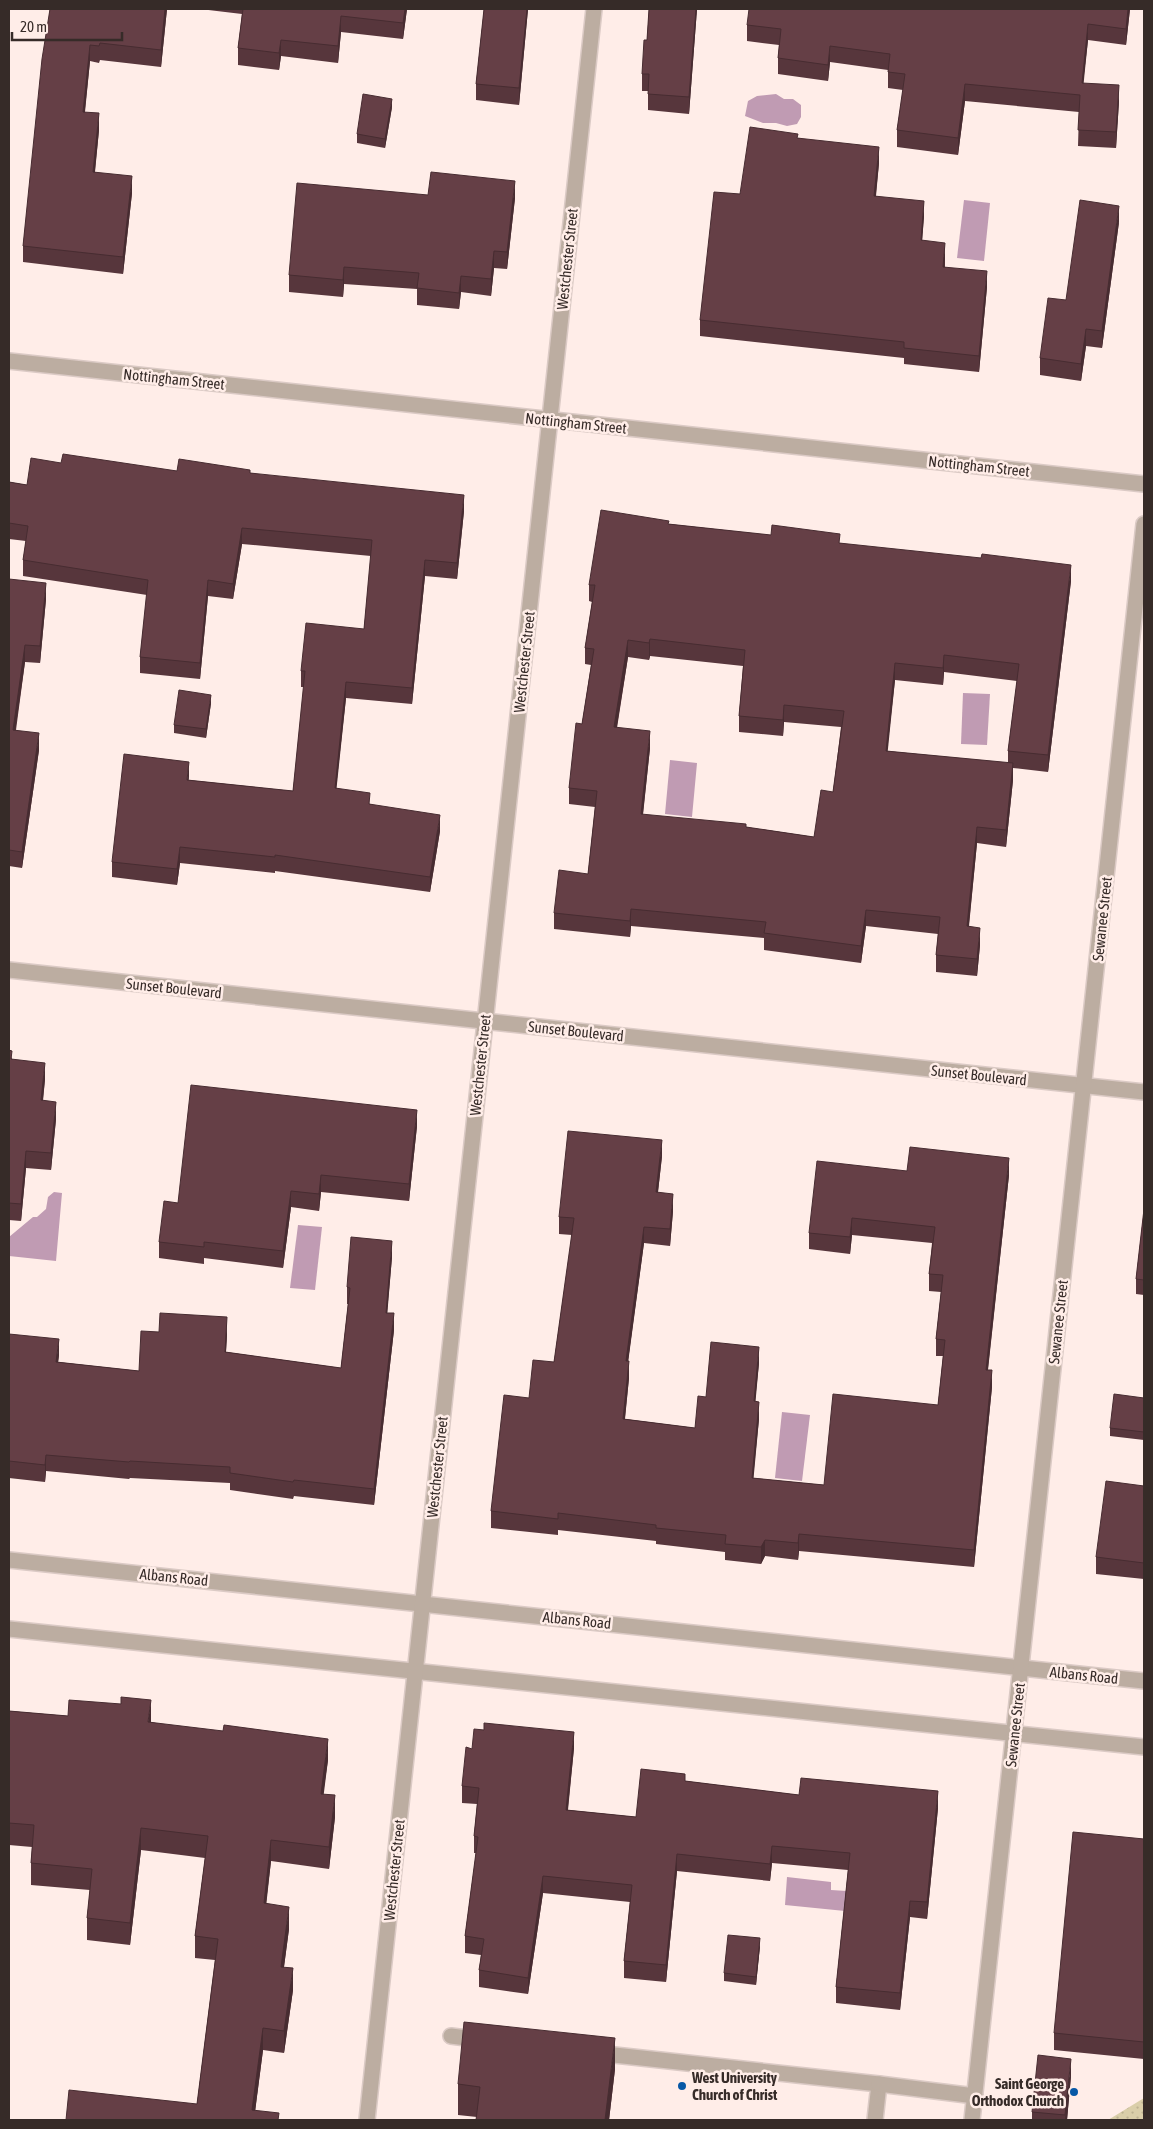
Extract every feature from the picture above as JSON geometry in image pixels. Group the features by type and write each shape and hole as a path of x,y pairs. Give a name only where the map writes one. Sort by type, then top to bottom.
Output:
{"street":[{"name":"Westchester Street","path":"367,2120 594,9"},
{"name":"Nottingham Street","path":"9,361 1144,484"},
{"name":"Sewanee Street","path":"972,2120 1144,524"},
{"name":"Sunset Boulevard","path":"9,970 1144,1092"},
{"name":"Albans Road","path":"9,1560 1144,1682"},
{"path":"9,1629 1144,1747"},
{"path":"451,2036 499,2042"},
{"path":"577,2050 975,2096"},
{"path":"875,2120 879,2084"}],"shaded area":[{"path":"776,94 784,99 793,99 801,105 801,117 797,124 787,126 776,123 763,123 745,116 748,101 757,96"},
{"path":"964,200 990,203 984,261 957,258"},
{"path":"963,693 990,694 987,745 961,744"},
{"path":"670,760 697,763 692,817 665,814"},
{"path":"54,1192 62,1193 56,1261 9,1256 9,1237 46,1209 48,1197"},
{"path":"298,1225 322,1227 315,1290 290,1288"},
{"path":"782,1412 810,1415 802,1481 775,1478"},
{"path":"787,1877 831,1882 831,1890 847,1891 845,1911 785,1905"},
{"path":"1144,2098 1144,2120 1108,2120"}],"building":[{"path":"50,9 165,9 161,50 100,43 99,46 90,45 83,112 99,113 93,172 132,176 123,257 23,246 42,59"},
{"path":"243,9 405,9 403,23 341,16 338,46 281,40 279,53 238,48"},
{"path":"484,9 527,9 519,88 476,84"},
{"path":"649,9 696,9 689,97 648,94 649,74 642,74 644,40 647,40"},
{"path":"749,9 1128,9 1126,29 1088,24 1082,83 1119,85 1116,132 1078,130 1080,95 965,84 958,138 897,130 905,74 888,72 890,54 830,46 828,65 778,58 781,29 747,25"},
{"path":"363,94 392,99 385,139 357,134"},
{"path":"750,127 798,134 797,138 879,147 874,196 924,201 921,240 945,243 943,267 987,271 979,356 904,348 904,342 700,320 714,192 740,194"},
{"path":"431,172 515,181 507,252 494,251 491,279 461,276 459,293 417,288 419,273 344,267 343,280 289,275 297,183 428,195"},
{"path":"1080,200 1119,206 1102,331 1086,329 1081,364 1040,358 1048,298 1066,300"},
{"path":"63,454 177,471 179,459 250,470 250,473 464,495 457,563 425,560 412,688 346,682 335,788 370,793 369,804 440,815 430,877 275,855 275,857 180,847 177,869 112,862 124,754 189,762 187,780 293,791 305,671 301,671 306,623 364,629 372,540 242,528 233,584 208,580 200,663 140,657 148,580 23,560 28,526 9,523 9,482 27,485 31,458 61,463"},
{"path":"601,510 669,521 668,524 771,535 772,525 840,534 839,543 981,558 982,554 1071,565 1048,755 1008,751 1019,664 944,655 943,668 895,663 886,751 1013,763 1006,830 977,827 967,926 980,928 977,959 936,955 940,917 866,910 861,946 764,933 766,922 631,909 630,921 554,913 559,870 588,874 597,791 569,788 576,723 582,724 594,649 585,648 595,585 589,585","holes":["650,639 745,650 739,716 783,720 784,705 844,711 833,792 821,790 814,837 746,827 746,824 641,814 650,731 614,727 628,640 649,643"]},
{"path":"9,579 46,583 40,646 25,645 13,730 39,733 22,852 9,850"},
{"path":"179,690 211,695 206,729 174,725"},
{"path":"9,1050 12,1051 11,1059 45,1063 41,1100 56,1102 51,1153 26,1151 21,1204 9,1203"},
{"path":"191,1085 417,1110 409,1184 321,1175 319,1194 291,1191 283,1251 204,1242 204,1247 159,1242 164,1201 178,1203"},
{"path":"568,1131 662,1140 656,1192 673,1194 670,1229 644,1227 626,1361 629,1361 623,1419 695,1428 698,1396 706,1397 711,1342 759,1347 754,1401 759,1402 752,1478 824,1485 833,1394 938,1405 945,1340 936,1339 943,1275 929,1274 935,1227 852,1218 850,1237 809,1233 817,1161 907,1171 910,1147 1009,1158 986,1370 992,1370 974,1550 799,1534 798,1543 765,1540 761,1547 725,1544 726,1535 656,1528 656,1525 558,1513 558,1519 491,1511 504,1395 529,1398 533,1360 554,1362 574,1218 559,1217"},
{"path":"1144,1209 1144,1280 1136,1279"},
{"path":"351,1237 392,1241 386,1313 394,1313 374,1489 294,1480 293,1482 230,1473 230,1467 129,1462 46,1455 45,1465 9,1461 9,1334 59,1339 56,1362 139,1371 141,1331 159,1332 160,1313 227,1317 225,1352 341,1368 350,1288 347,1287"},
{"path":"1114,1394 1144,1398 1144,1432 1110,1428"},
{"path":"1106,1481 1144,1486 1144,1563 1096,1557"},
{"path":"121,1697 151,1700 148,1722 223,1731 224,1725 328,1739 321,1794 335,1795 329,1847 271,1840 264,1903 289,1907 281,1967 293,1968 284,2031 263,2028 252,2110 279,2113 278,2120 66,2120 69,2090 197,2104 218,1939 195,1936 208,1836 141,1828 130,1923 87,1918 92,1869 31,1863 34,1825 9,1823 9,1711 68,1716 69,1700 121,1704"},
{"path":"484,1723 574,1732 566,1810 636,1817 641,1769 685,1774 685,1781 799,1795 801,1778 938,1791 927,1902 910,1901 900,1993 836,1987 850,1853 772,1846 770,1864 677,1854 666,1965 624,1961 632,1885 543,1876 528,1978 479,1970 484,1939 465,1936 478,1837 474,1836 479,1788 462,1786 466,1747 472,1749 474,1729 484,1730"},
{"path":"1073,1832 1144,1839 1144,2042 1054,2033"},
{"path":"728,1935 760,1938 756,1977 724,1973"},
{"path":"464,2022 615,2038 605,2120 476,2120 480,2087 458,2084"},
{"path":"1038,2055 1071,2059 1065,2115 1032,2112"}],"place":[{"name":"West University Church of Christ","path":"682,2086"},
{"name":"Saint George Orthodox Church","path":"1074,2092"}]}
